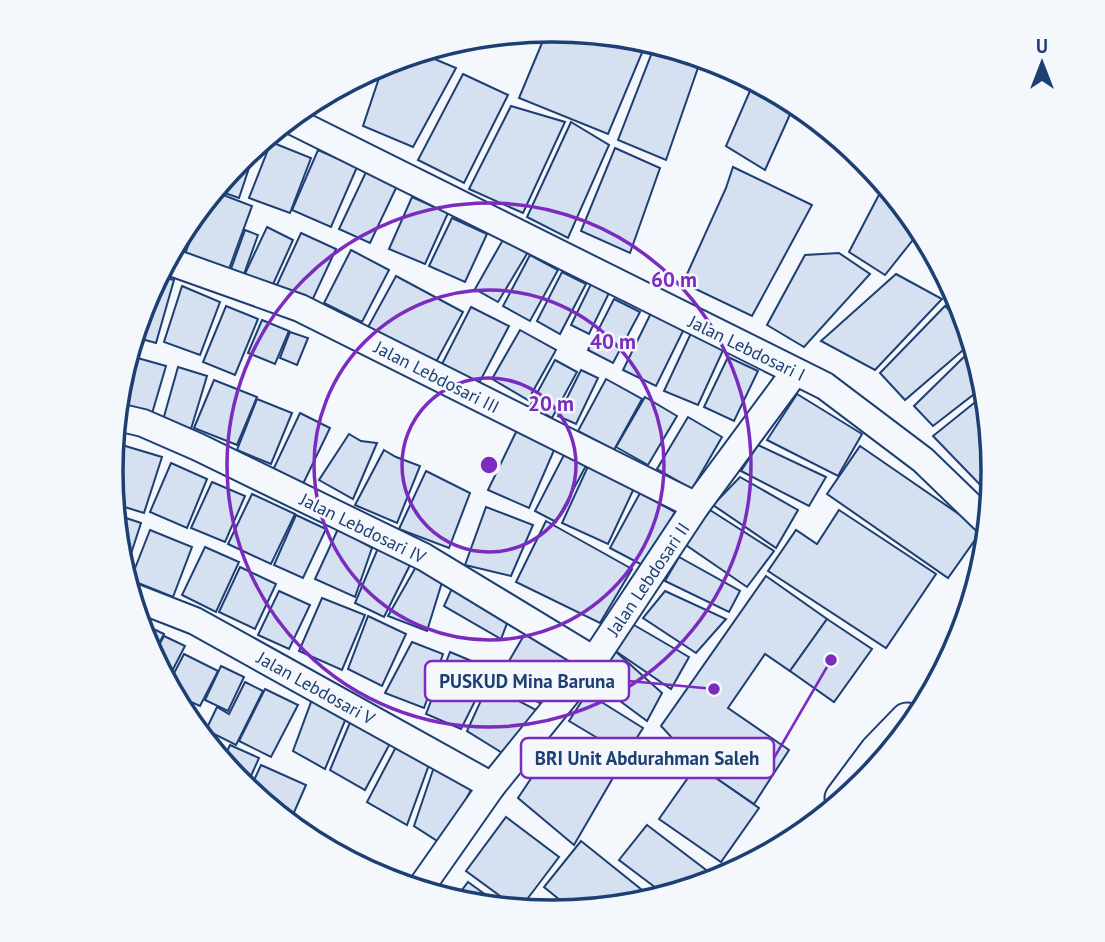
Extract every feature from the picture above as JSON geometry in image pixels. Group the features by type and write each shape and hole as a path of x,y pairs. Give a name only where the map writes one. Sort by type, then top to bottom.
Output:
{"street":[{"name":"Jalan Lebdosari I","path":"300,124 825,386 923,460 979,514"},
{"name":"Jalan Lebdosari III","path":"177,264 300,308 696,506"},
{"name":"Jalan Lebdosari II","path":"426,880 492,786 594,660 696,506 795,372"},
{"name":"Jalan Lebdosari IV","path":"127,419 143,423 198,447 424,557 594,660"},
{"name":"Jalan Lebdosari V","path":"144,601 195,621 492,786"}],"building":[{"path":"542,42 581,43 642,52 608,134 519,98"},
{"path":"651,54 698,68 666,160 618,140"},
{"path":"435,59 456,68 413,147 363,126 379,79"},
{"path":"463,74 508,95 464,183 418,160"},
{"path":"750,90 790,114 765,170 726,146"},
{"path":"511,106 565,122 523,213 469,189"},
{"path":"571,122 609,145 568,238 527,217"},
{"path":"275,144 311,158 290,213 249,198 268,150"},
{"path":"615,148 660,168 630,253 581,231"},
{"path":"318,150 357,167 331,227 292,210"},
{"path":"733,167 812,205 752,316 683,283"},
{"path":"249,168 239,198 226,193"},
{"path":"366,172 397,186 370,243 339,229"},
{"path":"880,194 913,240 885,275 849,252"},
{"path":"224,195 252,206 229,269 185,254 196,233"},
{"path":"412,197 448,213 425,264 389,249"},
{"path":"452,218 487,234 465,282 429,266"},
{"path":"267,227 293,240 270,291 243,278"},
{"path":"245,230 258,235 244,274 231,269"},
{"path":"301,233 336,249 310,305 275,289"},
{"path":"504,238 528,252 498,302 475,289"},
{"path":"351,250 389,270 362,322 324,303"},
{"path":"839,253 870,274 804,347 767,325 805,255"},
{"path":"530,255 558,270 530,321 503,306"},
{"path":"562,272 586,284 560,334 537,321"},
{"path":"896,274 942,299 875,370 821,341"},
{"path":"396,276 463,312 435,364 367,329"},
{"path":"169,279 174,280 156,343 144,340"},
{"path":"591,284 609,293 589,334 571,325"},
{"path":"182,286 220,302 200,355 164,342"},
{"path":"614,299 640,312 613,363 588,350"},
{"path":"226,306 258,319 235,375 203,362"},
{"path":"945,306 951,311 964,349 905,400 880,373"},
{"path":"471,307 509,326 478,385 441,366"},
{"path":"651,313 684,329 656,386 623,370"},
{"path":"262,320 289,331 275,364 248,353"},
{"path":"520,330 556,350 528,400 492,379"},
{"path":"692,331 725,346 698,405 664,391"},
{"path":"290,332 308,338 297,365 280,358"},
{"path":"966,355 974,394 933,426 914,406"},
{"path":"728,357 758,371 734,421 704,407"},
{"path":"139,358 166,366 151,417 128,409"},
{"path":"555,360 577,372 552,418 530,406"},
{"path":"178,367 207,376 191,429 163,420"},
{"path":"581,370 598,378 576,424 558,416"},
{"path":"606,379 642,399 614,450 578,431"},
{"path":"214,380 257,397 237,445 194,428"},
{"path":"797,394 862,434 838,476 767,440"},
{"path":"645,397 677,416 648,465 616,447"},
{"path":"257,399 292,413 271,464 237,450"},
{"path":"976,402 981,443 981,486 933,436"},
{"path":"300,413 330,428 303,484 273,470"},
{"path":"688,417 722,437 692,489 657,469"},
{"path":"518,428 555,448 529,508 488,490"},
{"path":"349,434 361,441 377,443 353,499 319,480"},
{"path":"758,445 826,477 809,506 741,471"},
{"path":"124,446 162,457 144,513 125,507"},
{"path":"860,446 978,527 976,539 948,578 827,494"},
{"path":"384,450 420,466 397,523 355,505"},
{"path":"566,451 588,462 556,522 535,511"},
{"path":"590,462 636,484 608,544 562,523"},
{"path":"171,463 207,479 187,528 150,512"},
{"path":"426,471 470,493 449,548 399,529"},
{"path":"740,477 798,510 776,548 713,505"},
{"path":"212,482 245,496 225,542 191,528"},
{"path":"640,493 675,512 646,567 610,548"},
{"path":"252,494 295,514 271,564 228,544"},
{"path":"486,507 533,525 511,576 465,565"},
{"path":"710,510 774,551 747,587 683,543"},
{"path":"839,510 936,574 886,648 768,571 796,530 817,544"},
{"path":"296,515 326,529 303,578 274,565"},
{"path":"126,518 141,523 132,552"},
{"path":"546,521 632,569 600,623 516,582"},
{"path":"338,529 372,548 355,597 315,579"},
{"path":"150,530 192,547 173,597 138,583 135,568"},
{"path":"205,547 239,562 216,612 182,595"},
{"path":"378,548 412,561 384,617 355,603"},
{"path":"679,557 740,591 729,612 665,581"},
{"path":"417,565 443,579 427,631 388,616"},
{"path":"240,567 276,584 255,629 219,612"},
{"path":"766,576 827,619 790,671 765,654 728,708 789,750 754,804 697,765 661,726"},
{"path":"453,586 511,613 501,639 444,606"},
{"path":"279,591 310,605 289,649 258,635"},
{"path":"665,591 726,619 696,653 643,618"},
{"path":"322,598 365,615 342,670 299,651"},
{"path":"368,616 406,634 382,686 348,669"},
{"path":"827,619 872,649 834,702 790,671"},
{"path":"634,625 689,657 671,689 614,650"},
{"path":"154,629 164,634 159,643"},
{"path":"527,630 574,654 545,706 498,680"},
{"path":"164,636 185,646 173,670 168,661 160,643"},
{"path":"412,642 443,654 424,708 385,693"},
{"path":"614,650 662,693 647,721 593,681"},
{"path":"450,652 491,669 461,729 426,714"},
{"path":"184,654 218,671 200,706 192,702 174,673"},
{"path":"221,666 244,677 228,711 205,700"},
{"path":"245,682 263,691 236,745 213,734 208,726 217,707 229,714"},
{"path":"488,685 540,712 504,754 467,731"},
{"path":"265,689 298,705 271,757 239,741"},
{"path":"587,693 643,728 626,755 569,721"},
{"path":"314,694 349,711 325,769 293,751"},
{"path":"354,713 394,736 365,790 330,770"},
{"path":"558,738 614,776 574,845 518,798"},
{"path":"230,745 259,758 251,776 230,754 227,751"},
{"path":"397,745 430,762 407,825 367,802"},
{"path":"435,764 471,790 442,844 414,826"},
{"path":"261,765 306,785 294,813 254,779"},
{"path":"697,765 759,808 721,862 659,819"},
{"path":"506,817 559,857 527,899 501,896 466,871"},
{"path":"647,825 707,871 655,887 619,860"},
{"path":"581,841 642,890 560,900 544,887"},
{"path":"468,882 485,894 469,892 462,890"}],"place":[{"name":"BRI Unit Abdurahman Saleh","path":"831,660"},
{"name":"PUSKUD Mina Baruna","path":"714,689"}]}
